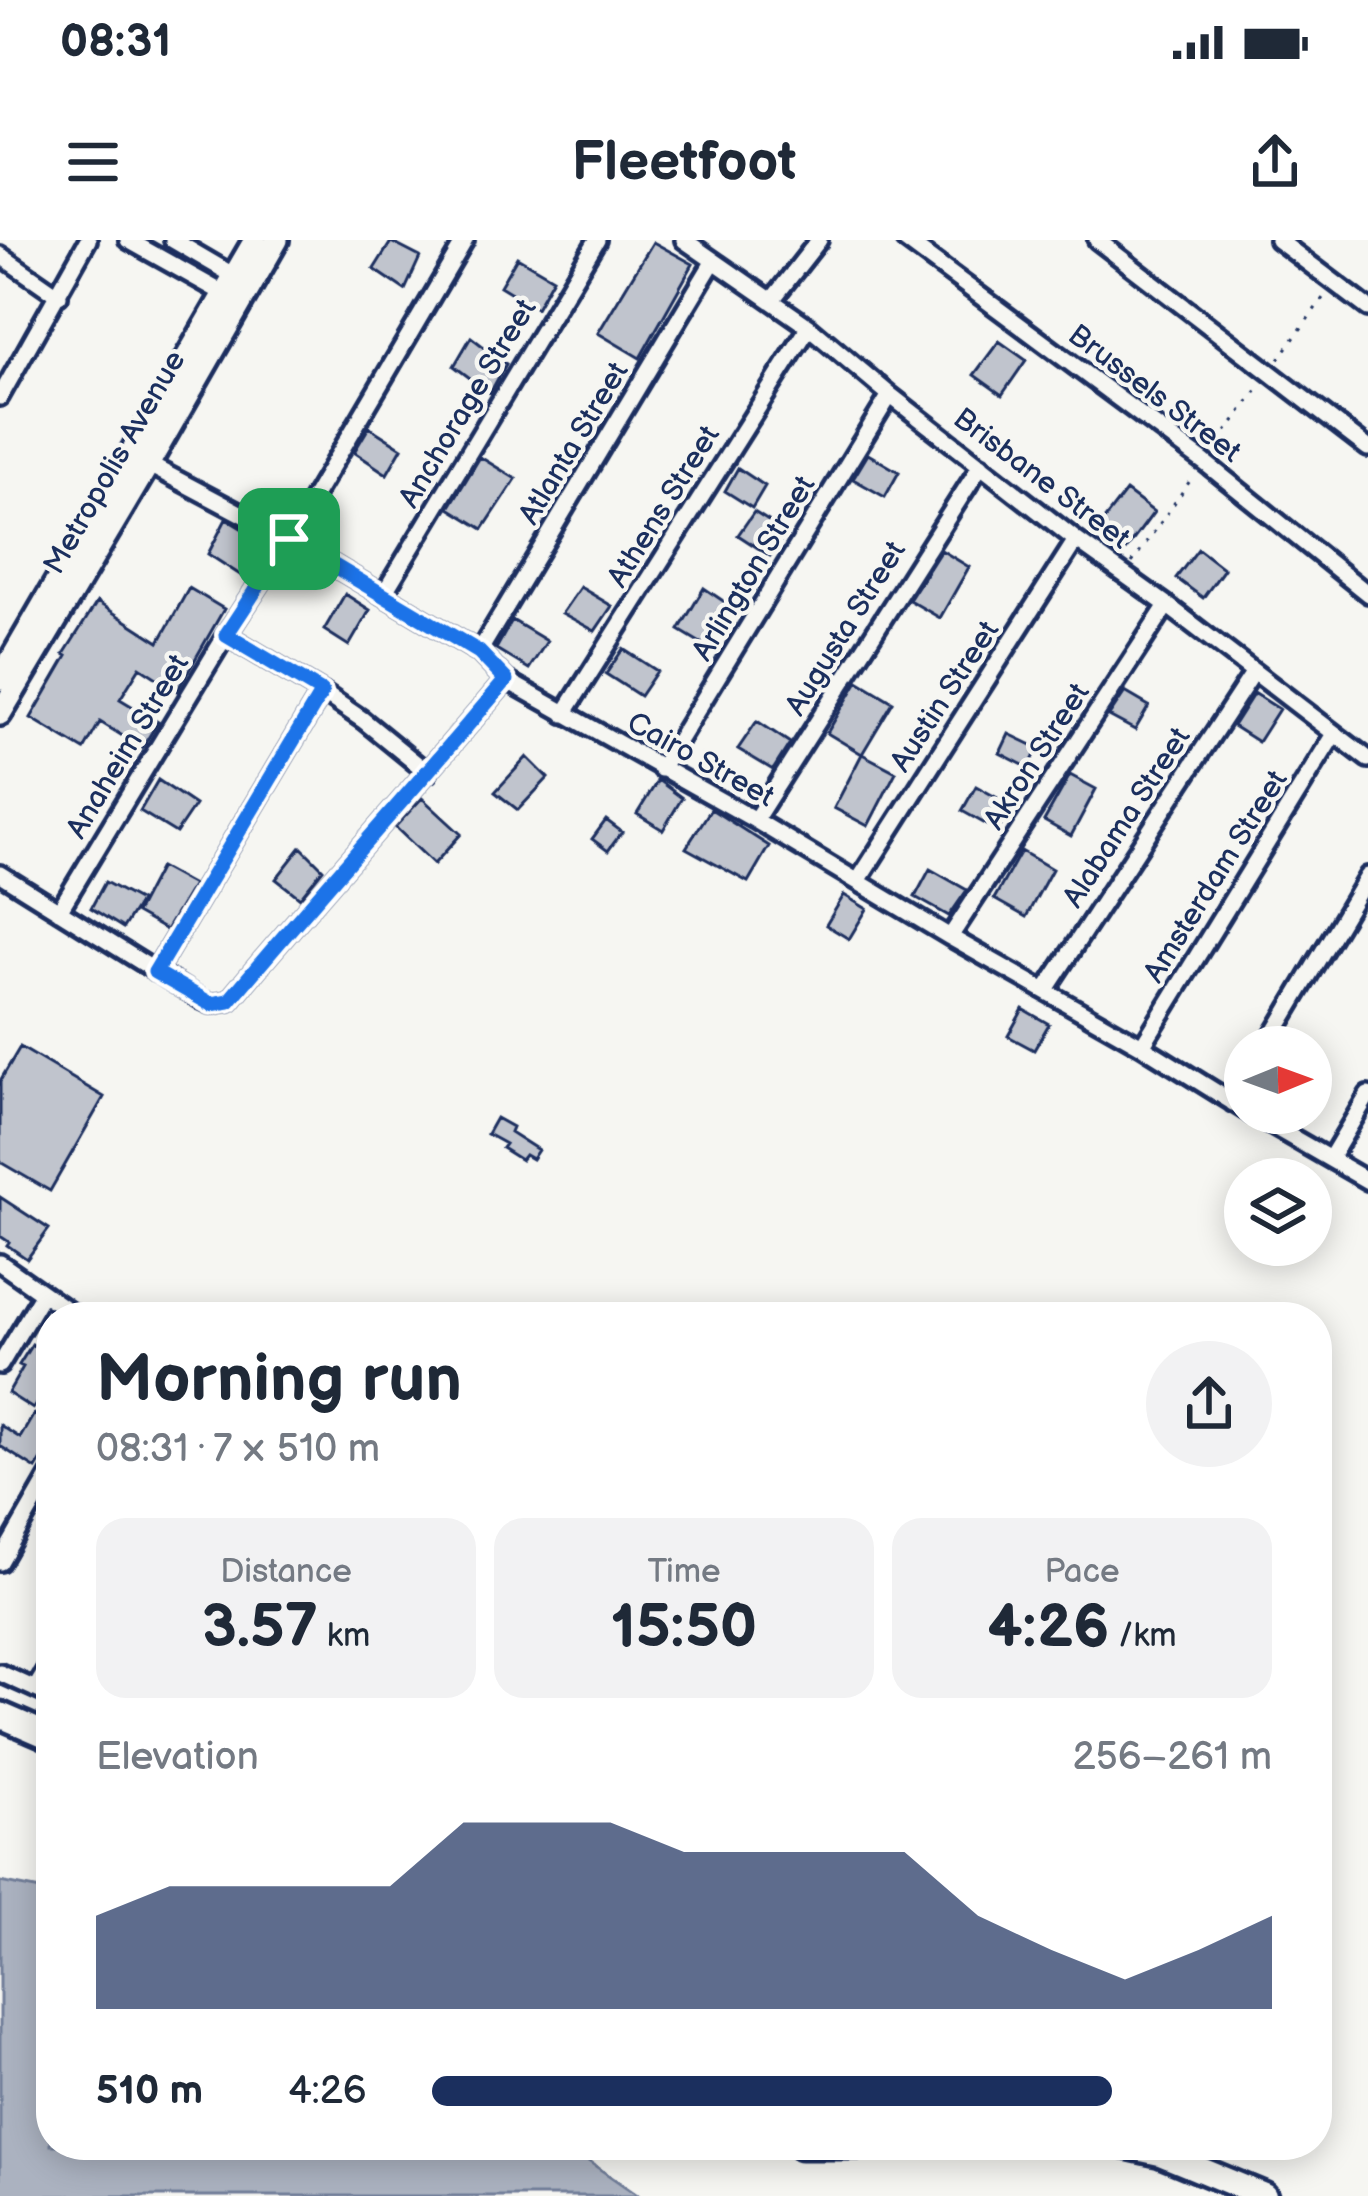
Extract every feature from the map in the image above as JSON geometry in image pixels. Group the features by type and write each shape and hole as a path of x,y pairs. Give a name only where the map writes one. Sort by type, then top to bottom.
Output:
{"main road":[{"name":"Metropolis Avenue","path":"0,714 237,289 255,240"},
{"name":"Metropolis Avenue","path":"237,289 277,240"},
{"name":"Metropolis Avenue","path":"0,679 140,460"},
{"path":"0,1715 36,1731"},
{"path":"1177,2160 1264,2196"}],"street":[{"path":"3,386 88,240"},
{"path":"128,240 237,289"},
{"path":"172,240 237,289"},
{"name":"Anaheim Street","path":"59,911 289,539 466,240"},
{"name":"Anchorage Street","path":"383,595 597,240"},
{"name":"Brisbane Street","path":"684,240 809,327 1076,540 1368,759"},
{"path":"772,299 819,240"},
{"name":"Brussels Street","path":"905,240 1204,462 1368,594"},
{"path":"1097,240 1368,448"},
{"path":"1278,240 1368,308"},
{"path":"0,255 59,296"},
{"name":"Atlanta Street","path":"479,652 713,262"},
{"name":"Athens Street","path":"563,714 809,327"},
{"name":"Arlington Street","path":"661,769 890,395"},
{"name":"Cairo Street","path":"140,460 289,539 479,652 506,680 755,820 1224,1097"},
{"name":"Augusta Street","path":"755,820 980,465"},
{"name":"Austin Street","path":"858,881 1076,540"},
{"name":"Akron Street","path":"950,937 1167,605"},
{"path":"226,635 322,692 428,772"},
{"name":"Alabama Street","path":"1045,991 1253,673"},
{"path":"0,874 211,1004 229,1001 506,680"},
{"path":"155,972 322,692"},
{"name":"Amsterdam Street","path":"1142,1046 1334,734"},
{"path":"1279,1026 1368,876"},
{"path":"1331,1158 1368,1095"},
{"name":"Cairo Street","path":"1286,1134 1327,1158"},
{"name":"Cairo Street","path":"1332,1161 1368,1181"},
{"path":"0,1263 56,1302"},
{"path":"38,1302 44,1293"},
{"path":"0,1365 36,1306"},
{"path":"0,1562 36,1499"},
{"path":"0,1673 36,1690"}],"path":[{"path":"1124,574 1335,282"}],"shaded area":[{"path":"0,1882 36,1889 36,2160 587,2160 639,2196 0,2196"}],"building":[{"path":"391,242 420,257 405,290 374,269"},
{"path":"653,242 693,264 640,358 598,333"},
{"path":"517,257 553,278 536,308 500,286"},
{"path":"471,337 506,364 490,393 454,366"},
{"path":"999,341 1026,360 1002,395 974,375"},
{"path":"369,427 402,448 387,474 354,452"},
{"path":"868,454 899,472 885,497 853,479"},
{"path":"480,457 516,479 483,529 449,508"},
{"path":"738,468 765,486 752,508 725,491"},
{"path":"1126,491 1154,512 1125,551 1097,529"},
{"path":"754,512 786,532 770,556 738,535"},
{"path":"226,519 268,544 248,580 208,554"},
{"path":"1198,549 1224,569 1203,598 1176,578"},
{"path":"941,550 969,567 940,618 909,600"},
{"path":"580,587 612,606 595,631 562,613"},
{"path":"189,588 224,609 177,691 140,667 120,699 158,722 142,748 100,722 84,750 31,718 97,602 159,642"},
{"path":"704,588 738,611 714,651 679,630"},
{"path":"345,594 370,610 349,646 324,630"},
{"path":"512,620 547,641 529,669 496,649"},
{"path":"623,649 657,671 640,696 606,674"},
{"path":"858,681 893,702 862,754 827,733"},
{"path":"1125,692 1149,706 1135,730 1109,716"},
{"path":"1254,693 1279,709 1258,742 1233,726"},
{"path":"757,721 790,743 773,770 738,749"},
{"path":"1009,734 1038,748 1029,768 1000,753"},
{"path":"862,754 896,772 868,826 834,808"},
{"path":"527,757 548,778 518,810 495,792"},
{"path":"1070,775 1096,789 1071,836 1044,821"},
{"path":"158,780 195,805 176,833 140,811"},
{"path":"658,780 682,798 663,830 637,814"},
{"path":"976,786 1012,806 998,831 962,811"},
{"path":"422,798 461,834 434,864 395,827"},
{"path":"711,809 769,846 748,882 686,848"},
{"path":"606,820 622,832 608,851 592,839"},
{"path":"301,847 323,869 300,898 276,879"},
{"path":"1021,851 1052,869 1026,917 994,899"},
{"path":"160,867 193,885 166,930 136,913"},
{"path":"930,869 967,890 949,916 915,897"},
{"path":"105,882 140,901 123,928 91,908"},
{"path":"844,895 867,909 849,939 826,925"},
{"path":"1023,1009 1049,1024 1034,1050 1008,1036"},
{"path":"20,1047 104,1097 50,1191 0,1162 0,1081"},
{"path":"496,1118 538,1150 532,1159 525,1155 521,1160 487,1134"},
{"path":"0,1197 49,1229 27,1259 0,1236"},
{"path":"32,1344 36,1347 33,1409 8,1393 23,1367 19,1365"},
{"path":"34,1414 36,1469 0,1446 0,1425 20,1438"}],"route":[{"path":"289,539 479,652 506,680 229,1001 211,1004 155,972 322,692 226,635 289,539"}]}
